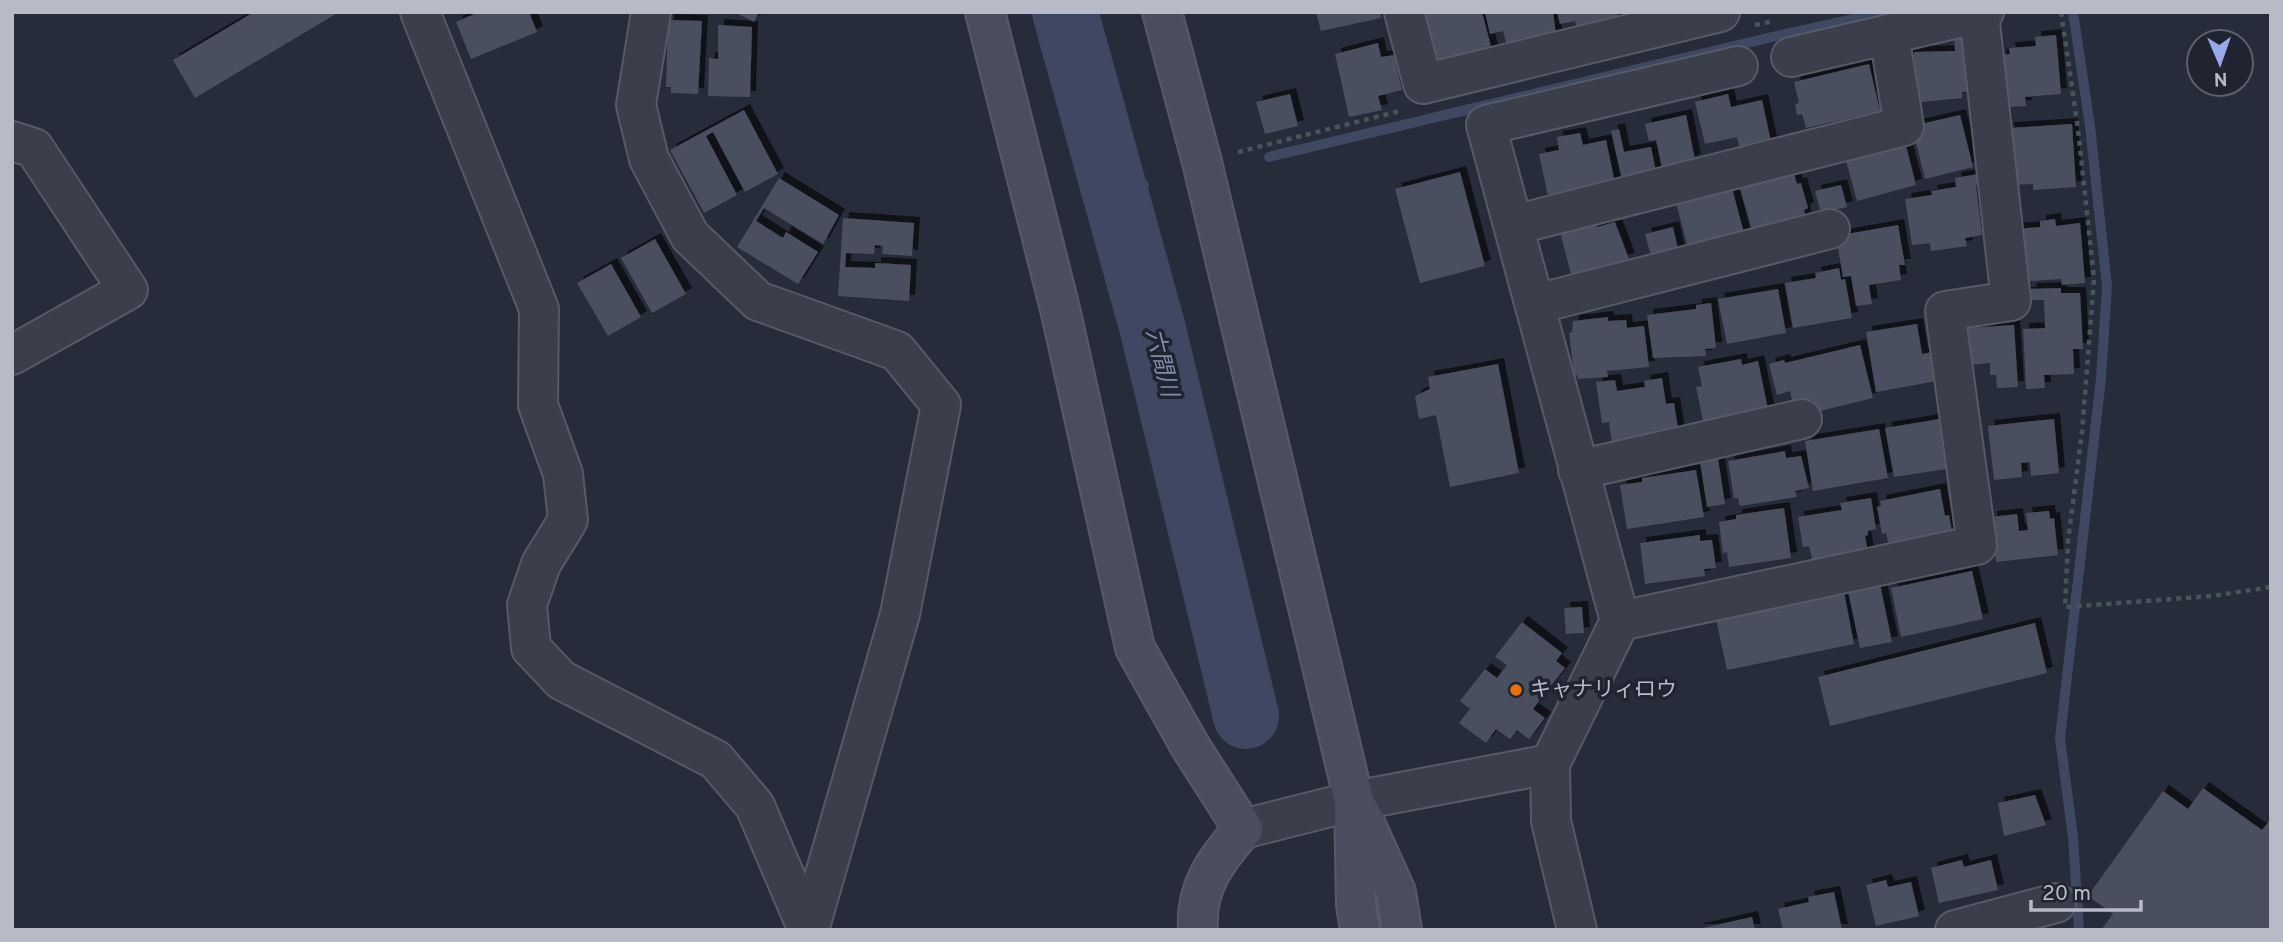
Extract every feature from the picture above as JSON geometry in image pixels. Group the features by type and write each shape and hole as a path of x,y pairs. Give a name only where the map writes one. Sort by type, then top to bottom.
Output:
{"street":[{"path":"420,12 539,309 538,405 563,474 568,520 541,565 527,605 530,648 561,680 716,760 755,806 809,930"},
{"path":"651,12 636,106 649,159 690,236 758,302 897,351 941,405 900,614 809,930"},
{"path":"985,12 1060,313 1135,648 1190,746 1243,829"},
{"path":"1162,12 1202,162 1354,801 1396,892 1409,930"},
{"path":"1404,12 1423,84 1720,12"},
{"path":"1620,621 1977,545 1945,311 2011,301 1982,13 1791,57"},
{"path":"1514,225 1904,126 1889,35"},
{"path":"1577,930 1551,821 1550,764 1620,621 1486,125 1738,66"},
{"path":"12,141 34,148 128,290 12,355"},
{"path":"1536,304 1830,229"},
{"path":"1578,470 1801,419"},
{"path":"1198,930 1199,892 1216,859 1243,829 1354,801 1550,764"},
{"path":"1354,801 1356,905 1360,930"},
{"path":"1396,892 1402,930"},
{"path":"1955,930 2056,903"}],"path":[{"path":"2061,12 2078,129 2094,279 2082,432 2068,541 2065,607 2212,596 2271,587"},
{"path":"1202,162 1410,109"}],"building":[{"path":"254,12 339,12 195,98 173,60"},
{"path":"479,12 529,12 537,32 471,59 456,22"},
{"path":"734,12 759,12 754,22"},
{"path":"1316,12 1380,12 1381,18 1321,31"},
{"path":"1422,12 1482,12 1494,58 1436,71"},
{"path":"1485,12 1553,12 1556,35 1507,47 1503,31 1490,34"},
{"path":"1557,12 1617,12 1619,20 1577,30 1575,21 1560,24"},
{"path":"668,20 702,21 698,94 671,93 671,87 666,87"},
{"path":"718,25 752,27 750,97 708,96 709,58 718,59"},
{"path":"2056,35 2061,94 2025,97 2026,106 2009,107 2009,99 2004,99 2000,55 2010,54 2009,48 2036,46 2035,37"},
{"path":"1967,36 1971,91 1962,92 1962,98 1912,103 1904,56 1914,55 1914,52 1955,51 1954,37"},
{"path":"1378,43 1381,57 1394,55 1402,90 1378,96 1382,110 1349,117 1335,54"},
{"path":"1869,64 1880,111 1806,128 1802,114 1797,115 1795,104 1799,103 1794,82"},
{"path":"1290,94 1298,126 1265,134 1256,102"},
{"path":"1728,94 1731,107 1762,100 1771,142 1740,149 1737,137 1705,144 1695,102"},
{"path":"744,110 778,174 745,192 713,132 706,136 737,195 704,213 670,150"},
{"path":"1686,115 1695,160 1662,168 1656,140 1649,141 1645,124"},
{"path":"1960,115 1973,167 1925,179 1912,126"},
{"path":"2072,124 2076,187 2033,190 2033,184 2012,185 2008,128"},
{"path":"1619,129 1624,152 1651,147 1657,177 1623,184 1611,131"},
{"path":"1580,133 1583,145 1606,140 1615,183 1548,196 1539,154 1559,150 1557,137"},
{"path":"1904,138 1916,185 1857,201 1846,161 1877,153 1875,146"},
{"path":"1793,171 1797,184 1801,183 1808,208 1804,210 1806,220 1753,234 1739,185"},
{"path":"1460,172 1485,266 1420,283 1395,189"},
{"path":"1978,174 1979,185 1976,185 1982,235 1965,238 1967,246 1931,251 1930,243 1912,245 1905,199 1932,195 1931,191 1956,187 1955,178"},
{"path":"779,178 839,215 823,244 764,208 756,221 783,238 786,232 818,252 798,284 737,247"},
{"path":"1841,185 1847,207 1821,213 1815,191"},
{"path":"1732,188 1745,237 1689,252 1676,203"},
{"path":"843,218 914,223 912,256 882,254 883,246 875,245 874,254 846,253 845,267 875,268 875,263 911,265 909,301 838,296"},
{"path":"2055,219 2056,226 2080,223 2085,283 2062,285 2061,279 2018,282 2014,229 2040,227 2040,221"},
{"path":"1615,222 1629,259 1571,274 1560,232 1596,223 1597,227"},
{"path":"1898,225 1905,265 1899,265 1901,280 1869,285 1872,304 1856,306 1851,276 1843,277 1836,236"},
{"path":"1673,227 1679,253 1652,260 1645,234"},
{"path":"655,239 686,294 652,313 621,258"},
{"path":"611,264 641,317 608,336 577,283"},
{"path":"1839,268 1841,280 1845,279 1852,318 1793,328 1785,283 1816,278 1815,273"},
{"path":"2061,288 2061,293 2080,293 2083,349 2073,349 2074,374 2044,375 2045,388 2026,389 2023,329 2045,328 2044,300 2020,300 2020,293 2031,293 2030,289"},
{"path":"1778,289 1786,333 1727,344 1718,299"},
{"path":"1711,303 1716,348 1705,349 1706,356 1653,358 1647,315 1696,309 1696,305"},
{"path":"1608,317 1608,321 1626,320 1627,328 1644,326 1649,367 1607,371 1608,377 1578,379 1577,375 1574,375 1569,333 1572,332 1573,321"},
{"path":"1917,324 1922,354 1933,352 1937,381 1876,392 1866,332"},
{"path":"2014,325 2018,387 1997,388 1996,375 1990,375 1990,363 1970,365 1967,328"},
{"path":"1860,345 1873,398 1816,412 1813,400 1793,404 1790,391 1777,395 1769,364 1784,360 1785,363"},
{"path":"1741,359 1742,365 1758,361 1769,414 1704,426 1696,387 1702,386 1698,367"},
{"path":"1498,364 1519,473 1450,487 1436,415 1419,419 1415,396 1430,389 1428,377"},
{"path":"1662,378 1666,404 1674,403 1679,435 1612,444 1609,422 1602,423 1596,382 1615,380 1617,391 1645,387 1644,381"},
{"path":"1940,419 1953,468 1894,477 1885,428"},
{"path":"2054,419 2059,473 2031,476 2030,462 2021,463 2022,477 1994,480 1988,426"},
{"path":"1879,429 1888,478 1813,491 1805,441"},
{"path":"1785,451 1786,458 1801,456 1809,488 1795,491 1797,497 1740,506 1738,498 1734,498 1728,461"},
{"path":"1717,452 1725,504 1707,507 1699,455"},
{"path":"1696,470 1704,517 1627,529 1620,485 1642,482 1642,478"},
{"path":"1940,489 1945,516 1949,515 1952,532 1889,547 1886,533 1882,534 1877,507 1881,506 1880,501"},
{"path":"1871,498 1876,529 1868,531 1865,536 1868,553 1813,563 1809,546 1803,547 1798,517 1842,510 1840,503"},
{"path":"1784,508 1791,558 1729,567 1727,552 1723,553 1719,522 1736,519 1736,515"},
{"path":"2049,511 2050,519 2054,518 2058,555 1996,562 1991,517 2017,514 2019,531 2028,530 2026,513"},
{"path":"1700,535 1700,541 1712,540 1716,568 1704,569 1705,576 1645,584 1640,543"},
{"path":"1972,571 1983,619 1901,637 1891,588"},
{"path":"1880,584 1892,642 1860,648 1848,591"},
{"path":"1844,592 1854,644 1727,670 1716,619"},
{"path":"1582,607 1584,633 1566,634 1564,608"},
{"path":"1522,622 1562,653 1556,661 1565,668 1533,709 1545,718 1529,739 1517,730 1510,739 1496,729 1486,743 1459,723 1470,709 1460,701 1485,669 1497,678 1507,665 1495,657"},
{"path":"2035,623 2047,673 1830,726 1818,677"},
{"path":"2203,788 2262,830 2271,819 2271,930 2101,930 2113,914 2088,896 2163,791 2188,809"},
{"path":"2035,795 2046,825 2004,836 1998,803"},
{"path":"1962,860 1964,867 1991,860 1998,890 1939,903 1931,868"},
{"path":"1886,880 1888,887 1911,882 1919,916 1876,926 1866,885"},
{"path":"1834,892 1842,930 1783,930 1778,909 1809,902 1808,897"},
{"path":"1752,917 1755,930 1698,930 1698,929"}],"waterway":[{"name":"六間川","path":"1065,12 1152,326 1246,716"},
{"path":"1269,157 1886,12"},
{"path":"2073,12 2090,126 2107,286 2101,378 2060,738 2073,837 2079,930"},
{"path":"1115,192 1144,185"}],"place":[{"name":"キャナリィ·ロウ","path":"1516,690"}]}
